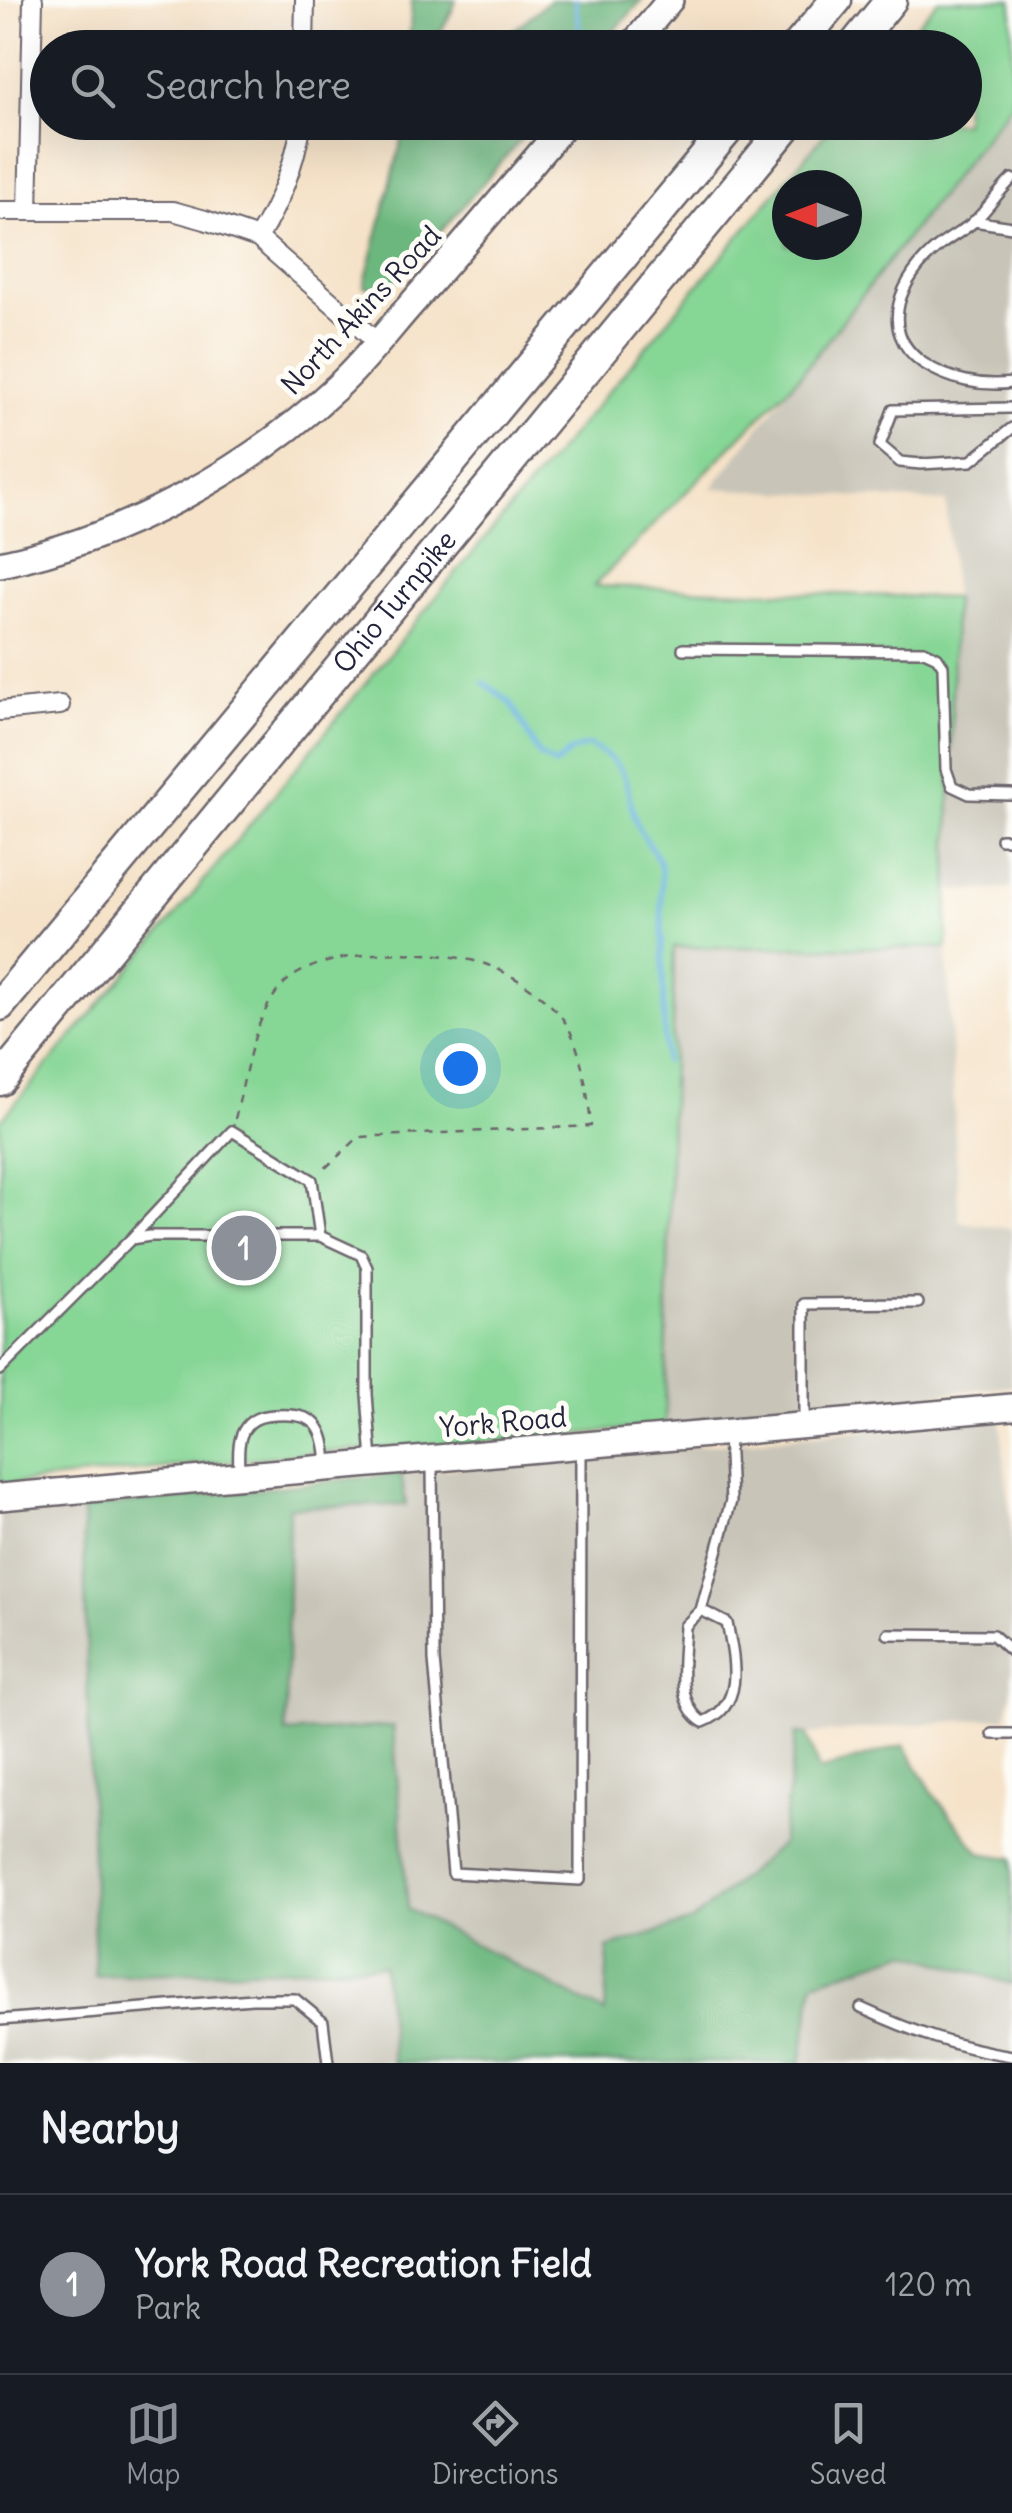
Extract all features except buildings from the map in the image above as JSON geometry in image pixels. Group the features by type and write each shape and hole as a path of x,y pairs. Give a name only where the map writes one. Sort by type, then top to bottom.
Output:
{"highway":[{"path":"811,30 836,0"},
{"path":"867,30 892,0"},
{"name":"Ohio Turnpike","path":"0,1004 719,140"},
{"name":"Ohio Turnpike","path":"0,1080 775,140"}],"street":[{"path":"32,30 33,0"},
{"path":"304,30 305,0"},
{"path":"645,30 670,0"},
{"path":"28,212 30,127"},
{"path":"258,238 280,201 296,161 299,140"},
{"name":"North Akins Road","path":"0,564 74,544 173,501 235,466 300,420 378,343 552,140"},
{"path":"0,211 173,212 258,238 378,343"},
{"path":"0,711 60,705"},
{"name":"York Road","path":"0,1497 1012,1407"}],"lane":[{"path":"1012,179 974,221 934,250 903,288 895,308 897,330 904,345 944,377 996,385 1012,383"},
{"path":"974,221 1012,227"},
{"path":"1012,408 893,410 880,446 900,462 971,461 1012,428"},
{"path":"683,649 924,651 937,657 943,666 946,769 952,786 970,794 1012,795"},
{"path":"0,1370 232,1132 312,1180 320,1236"},
{"path":"131,1239 320,1236 361,1255 367,1268 367,1394 372,1464"},
{"path":"804,1426 804,1304 918,1303"},
{"path":"239,1476 240,1442 247,1426 260,1416 304,1415 316,1424 326,1439 327,1468"},
{"path":"701,1610 727,1623 735,1665 731,1698 720,1716 703,1722 692,1716 684,1698 685,1626 701,1610 731,1501 728,1432"},
{"path":"432,1459 434,1660 453,1874 580,1880 581,1446"},
{"path":"888,1634 992,1635 1012,1652"},
{"path":"992,1734 1012,1734"},
{"path":"0,2020 252,1999 295,1999 322,2022 328,2063"},
{"path":"860,2008 920,2035 963,2048 1012,2056"}],"path":[{"path":"232,1132 262,1015 281,985 306,970 348,956 430,954 486,964 537,993 566,1024 586,1081 592,1126 359,1137 312,1180"}],"shaded area":[{"path":"1012,102 1012,889 948,891 954,598 946,502 712,488"},
{"path":"674,946 947,948 959,1222 1012,1229 1012,1385 665,1426"},
{"path":"1000,1418 1012,1534 1012,1690 1006,1717 796,1735 781,1844 692,1921 608,1948 606,2014 408,1909 393,1726 286,1734 289,1507 405,1505 401,1473"},
{"path":"83,1508 96,1975 384,1965 393,2063 0,2063 0,1513"},
{"path":"907,1951 1012,1984 1012,2063 801,2063 813,1982"}],"green space":[{"path":"412,0 456,0 441,30 410,30"},
{"path":"550,0 642,0 615,30 514,30"},
{"path":"938,0 1012,0 1012,102 798,378 594,586 954,598 947,948 674,947 665,1426 457,1445 307,1453 0,1485 0,1121 171,921 464,563 772,197 772,260 862,260 862,170 794,170 820,140 982,140 982,30 912,30"},
{"path":"402,140 520,140 403,275 379,291 364,286"},
{"path":"401,1473 406,1505 289,1507 286,1733 393,1726 408,1909 605,2013 608,1948 692,1921 781,1844 796,1734 807,1734 819,1771 904,1745 935,1796 980,1853 1012,1858 1012,1984 907,1952 814,1982 801,2063 393,2063 383,1965 95,1976 83,1508"}],"waterway":[{"path":"575,0 579,30"},
{"path":"483,682 511,703 539,755 555,765 570,752 588,745 613,761 624,777 637,824 661,867 665,1062"}],"place":[{"name":"York Road Recreation Field","path":"244,1248"}]}
